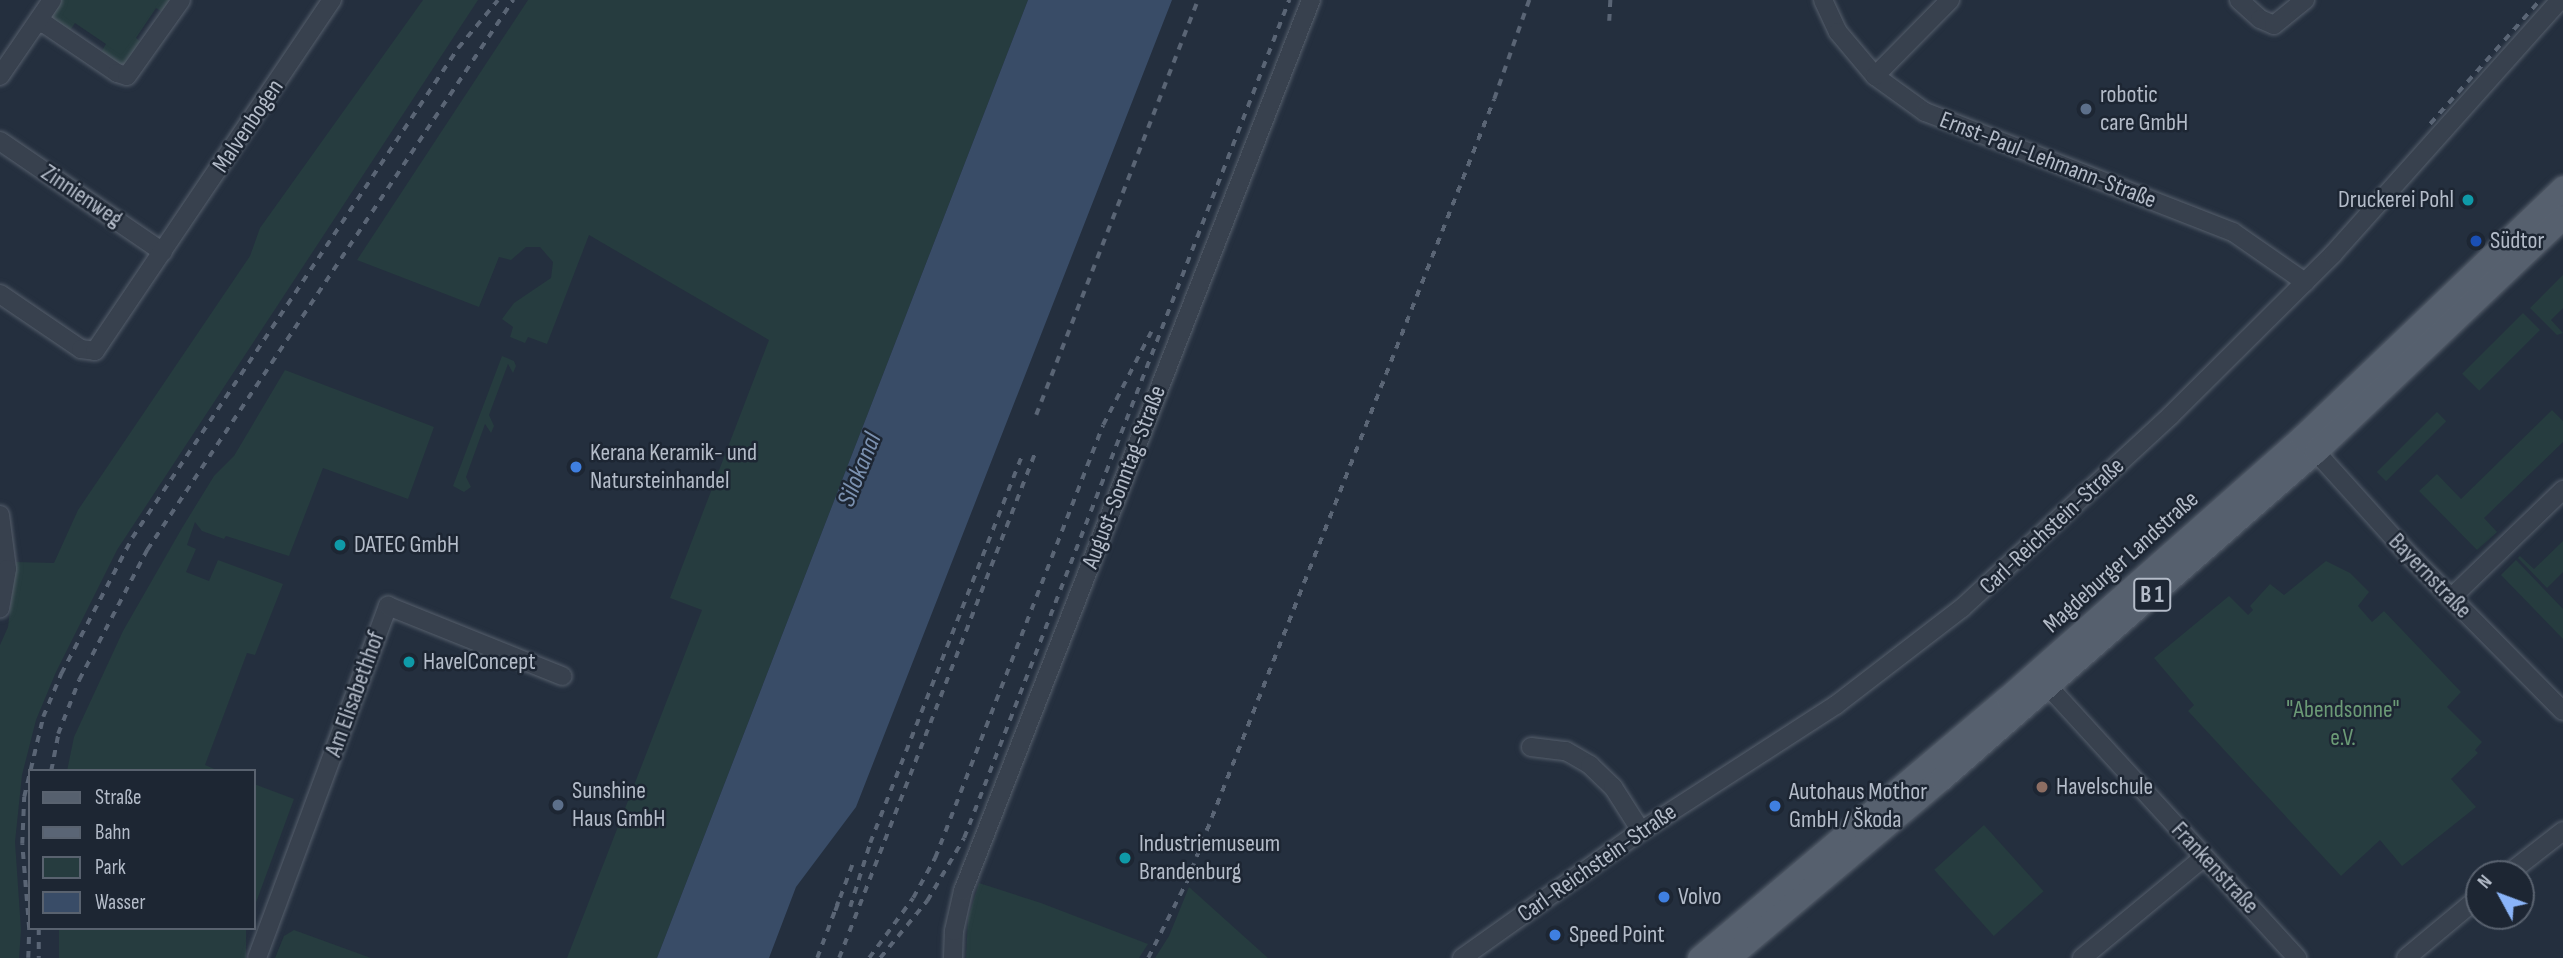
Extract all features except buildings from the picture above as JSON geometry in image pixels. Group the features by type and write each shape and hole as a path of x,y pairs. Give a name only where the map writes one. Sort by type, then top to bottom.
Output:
{"main road":[{"name":"Magdeburger Landstraße","path":"1699,958 2309,444 2563,188"},
{"name":"Magdeburger Landstraße","path":"1728,958 2048,686 2309,444 2563,217"}],"street":[{"path":"0,76 52,0"},
{"path":"37,23 45,24 117,73 127,76 181,0"},
{"name":"Malvenbogen","path":"0,294 81,349 95,351 332,0"},
{"name":"August-Sonntag-Straße","path":"953,958 954,931 963,891 1311,0"},
{"name":"Ernst-Paul-Lehmann-Straße","path":"1823,0 1838,32 1875,76 1899,96 1950,124 2233,232 2305,282"},
{"path":"1875,76 1950,0"},
{"path":"2239,0 2259,19 2274,25 2292,14 2305,0"},
{"name":"Carl-Reichstein-Straße","path":"1462,958 1641,831 1836,705 1944,623 2085,497 2305,282 2364,220 2560,0"},
{"name":"Zinnienweg","path":"0,141 163,252"},
{"name":"Bayernstraße","path":"2309,444 2451,598 2563,710"},
{"path":"2451,598 2563,490"},
{"path":"0,515 7,569 0,608"},
{"name":"Am Elisabethhof","path":"257,958 388,607 562,676"},
{"name":"Frankenstraße","path":"2048,686 2297,958"},
{"path":"1531,747 1566,751 1590,765 1613,787 1641,831"},
{"path":"2526,860 2563,831"},
{"path":"2082,958 2204,857"},
{"path":"2406,958 2465,909"}],"green space":[{"path":"57,0 174,0 166,14 156,8 136,38 145,45 128,64 116,64 100,54 106,44 75,23 69,32 50,19"},
{"path":"423,0 478,0 117,550 56,672 36,720 22,775 15,842 21,930 19,958 0,958 0,645 8,627 16,562 54,563 78,510 250,256 260,228"},
{"path":"528,0 1028,0 657,958 567,958 702,610 670,598 769,340 589,235 547,344 528,337 525,343 510,337 513,327 502,319 514,303 551,278 553,262 540,247 526,247 511,260 499,257 479,307 357,260"},
{"path":"2563,275 2563,308 2551,320 2563,333 2557,335 2530,308"},
{"path":"2523,313 2540,330 2479,391 2462,374"},
{"path":"502,356 514,361 516,366 513,373 508,364 489,415 494,426 491,433 485,424 466,477 471,487 464,492 453,486"},
{"path":"285,370 434,427 408,499 323,468 289,556 226,536 224,539 202,531 195,522 187,545 196,549 186,572 209,581 218,560 283,584 255,655 247,653 205,765 214,769 67,769 74,737 123,631 214,476 234,456"},
{"path":"2552,410 2563,421 2563,442 2484,518 2497,532 2477,550 2419,491 2437,474 2461,499"},
{"path":"2437,412 2446,421 2386,481 2377,472"},
{"path":"2563,541 2563,572 2547,588 2518,558 2520,556 2534,569"},
{"path":"2516,560 2563,609 2563,639 2501,575"},
{"name":"\"Abendsonne\" e.V.","path":"2326,561 2350,573 2369,592 2358,606 2372,622 2384,611 2461,692 2447,707 2482,742 2475,750 2478,753 2451,779 2476,807 2402,866 2380,840 2341,876 2188,711 2194,705 2154,658 2229,596 2248,615 2253,610 2250,606 2270,584 2284,595"},
{"path":"256,785 294,799 256,903"},
{"path":"1984,825 2044,891 1994,936 1934,870"},
{"path":"979,883 1041,903 1148,944 1139,958 966,958 968,918"},
{"path":"1189,887 1268,958 1155,958 1169,936"},
{"path":"59,930 246,930 246,958 59,958"},
{"path":"294,930 371,958 275,958 284,936"}],"water":[{"name":"Silokanal","path":"1028,0 1172,0 856,807 796,887 769,958 657,958"}],"railway":[{"path":"31,769 43,717 61,674 132,538 458,48 498,0"},
{"path":"51,769 58,734 79,680 147,550 513,0"},
{"path":"1036,415 1198,0"},
{"path":"880,958 927,901 964,838 1289,0"},
{"path":"1148,958 1186,883 1494,99 1529,0"},
{"path":"1609,21 1610,0"},
{"path":"2430,124 2540,0"},
{"path":"869,958 913,898 935,858 1103,425 1151,332"},
{"path":"839,958 1035,453"},
{"path":"850,907 870,843 1021,457"},
{"path":"28,780 24,797 22,844 28,917"},
{"path":"835,911 852,865"},
{"path":"817,958 838,902"},
{"path":"28,958 29,930"},
{"path":"39,930 39,958"}],"place":[{"name":"robotic care GmbH","path":"2086,109"},
{"name":"Druckerei Pohl","path":"2468,200"},
{"name":"Südtor","path":"2476,241"},
{"name":"Kerana Keramik- und Natursteinhandel","path":"576,467"},
{"name":"DATEC GmbH","path":"340,545"},
{"name":"HavelConcept","path":"409,662"},
{"name":"Havelschule","path":"2042,787"},
{"name":"Sunshine Haus GmbH","path":"558,805"},
{"name":"Autohaus Mothor GmbH / Škoda","path":"1775,806"},
{"name":"Industriemuseum Brandenburg","path":"1125,858"},
{"name":"Volvo","path":"1664,897"},
{"name":"Speed Point","path":"1555,935"}]}
